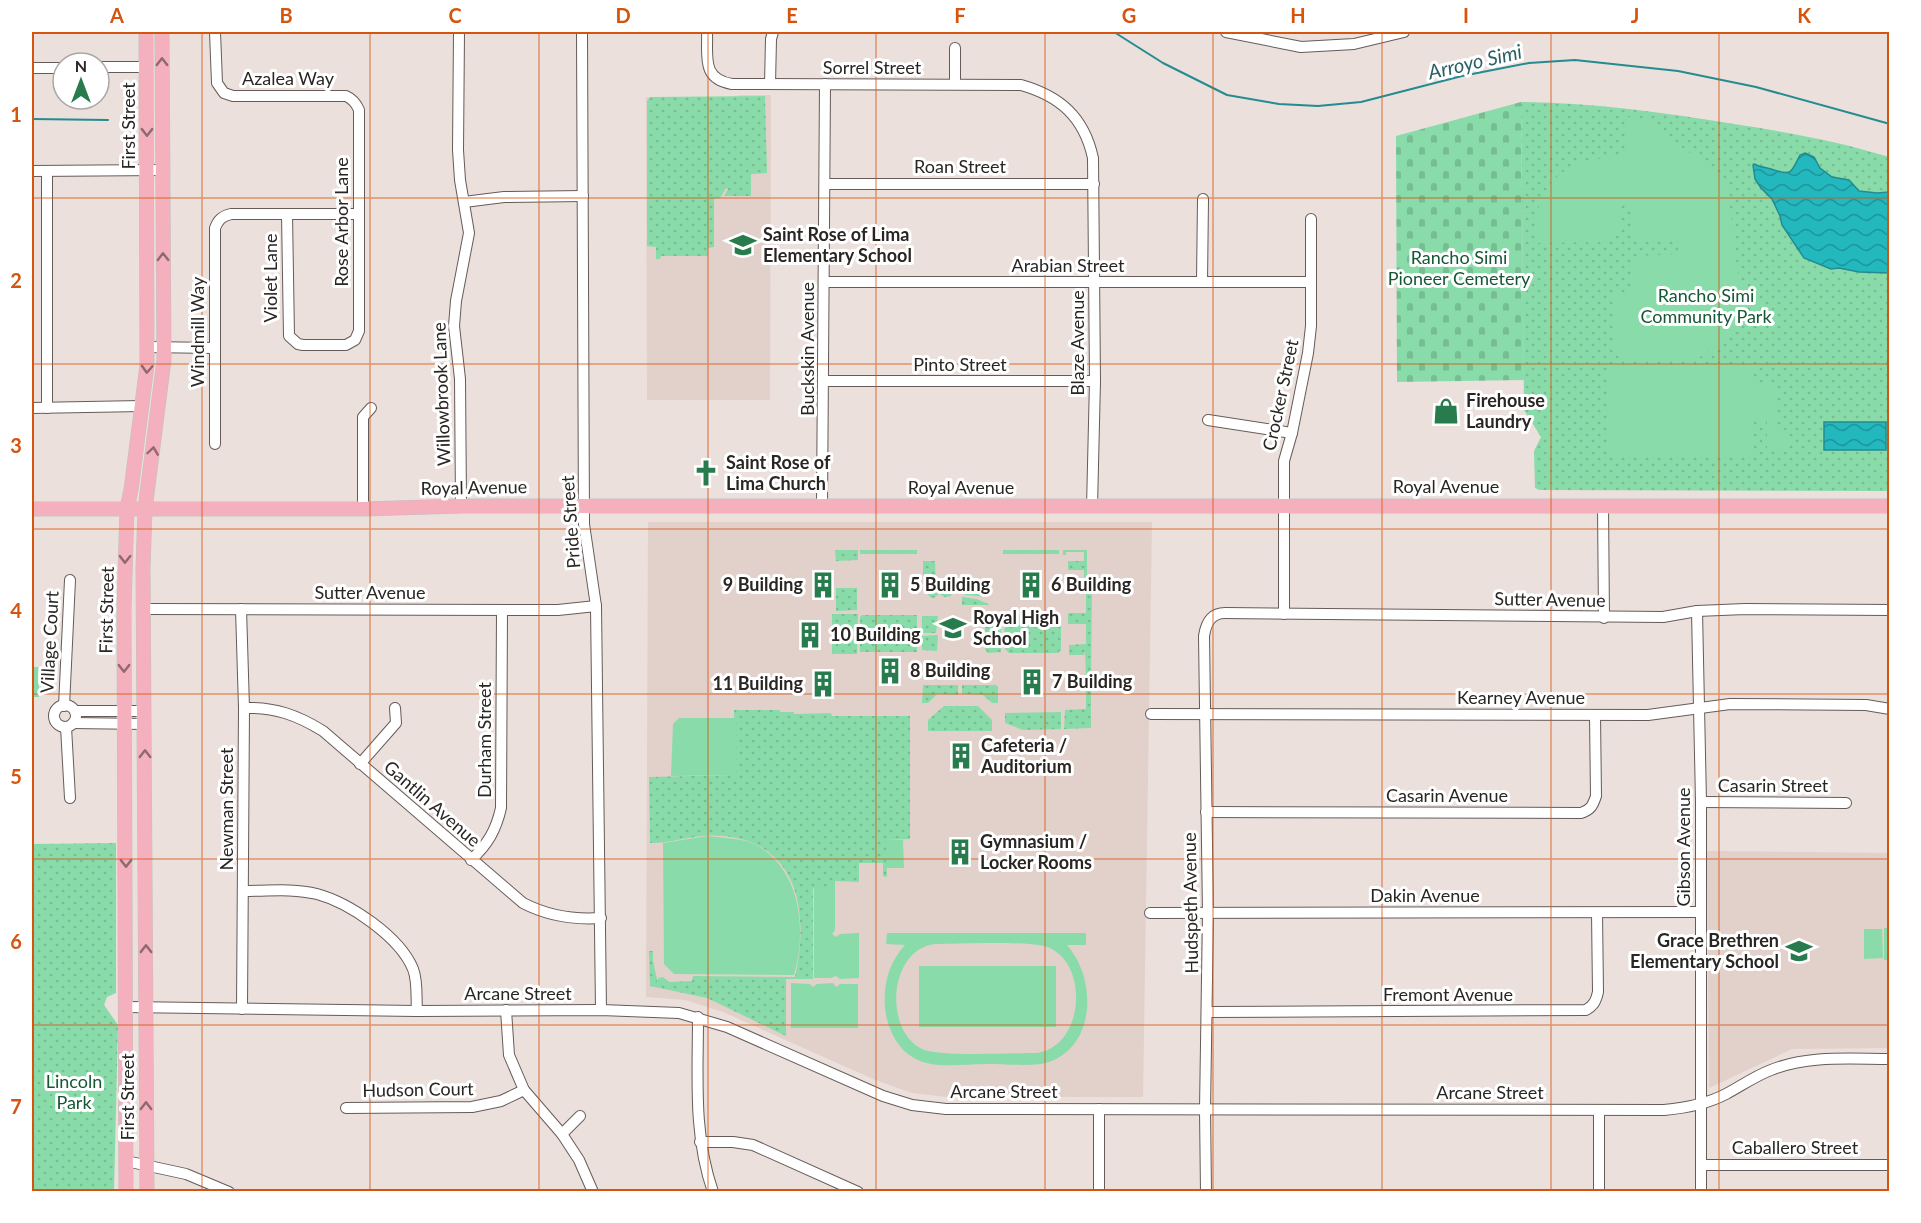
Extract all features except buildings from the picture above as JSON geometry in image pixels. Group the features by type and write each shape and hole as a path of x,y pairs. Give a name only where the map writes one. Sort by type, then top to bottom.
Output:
{"main road":[{"name":"First Street","path":"126,1191 124,718 127,508 146,384 146,32"},
{"name":"First Street","path":"147,1191 143,568 145,509 162,380 164,347 162,32"},
{"name":"Royal Avenue","path":"32,510 363,509 461,506 1890,506"}],"street":[{"name":"Azalea Way","path":"215,32 216,80 219,89 224,93 233,96 346,96 356,103"},
{"name":"Willowbrook Lane","path":"459,32 458,150 469,233 456,301 454,326 460,387 461,506"},
{"name":"Pride Street","path":"582,32 584,506 585,535 596,606 601,1010"},
{"name":"Sorrel Street","path":"707,32 709,71 722,82 732,84 1021,85 1040,90 1072,113"},
{"path":"770,84 773,32"},
{"path":"1226,32 1301,47 1354,44 1404,32"},
{"path":"955,84 956,48"},
{"path":"111,68 146,67"},
{"path":"32,68 51,68"},
{"name":"Buckskin Avenue","path":"822,506 825,381 825,84"},
{"name":"Rose Arbor Lane","path":"292,340 303,345 346,345 355,340 359,331 359,110 356,103"},
{"name":"Blaze Avenue","path":"1072,113 1090,145 1093,158 1095,381 1092,507"},
{"path":"32,171 162,170"},
{"path":"47,171 47,408"},
{"name":"Roan Street","path":"825,184 1094,184"},
{"path":"464,202 504,196 583,196"},
{"path":"1202,282 1203,199"},
{"name":"Windmill Way","path":"215,444 215,228 218,220 231,214 287,214"},
{"path":"287,214 359,214"},
{"name":"Violet Lane","path":"287,214 288,332 292,340"},
{"name":"Crocker Street","path":"1284,614 1284,461 1308,353 1311,219"},
{"name":"Arabian Street","path":"825,282 1311,282"},
{"path":"147,347 215,348"},
{"name":"Pinto Street","path":"825,381 1095,381"},
{"path":"32,408 142,406"},
{"path":"363,509 363,417 371,408"},
{"path":"1208,420 1292,433"},
{"path":"1603,505 1604,618"},
{"name":"Village Court","path":"64,706 70,580"},
{"name":"Sutter Avenue","path":"144,609 558,610 596,606"},
{"name":"Newman Street","path":"241,609 244,708 242,1009"},
{"name":"Durham Street","path":"471,860 491,838 501,808 502,610"},
{"name":"Sutter Avenue","path":"1212,617 1218,613 1604,618 1663,617 1696,611 1890,610"},
{"name":"Gibson Avenue","path":"1696,611 1701,802 1701,1191"},
{"name":"Hudspeth Avenue","path":"1206,1191 1208,913 1204,636 1206,624 1212,617"},
{"name":"Kearney Avenue","path":"1151,714 1648,715 1742,704 1866,705 1890,709"},
{"name":"Village Court","path":"124,718 75,711 64,706 57,708 54,716 57,724 70,725 124,718 145,718"},
{"name":"Gantlin Avenue","path":"244,708 278,710 303,719 323,731 512,895 535,909 567,918 601,918"},
{"path":"360,764 396,723 395,708"},
{"name":"Village Court","path":"70,798 70,725 76,716 75,711"},
{"name":"Casarin Avenue","path":"1206,812 1581,813 1588,811 1596,796 1595,715"},
{"name":"Casarin Street","path":"1701,802 1846,803"},
{"path":"243,891 316,894 339,902 360,914 396,944 407,958 416,982 417,1011"},
{"name":"Dakin Avenue","path":"1150,913 1701,912"},
{"name":"Fremont Avenue","path":"1208,1012 1586,1010 1592,1006 1598,992 1597,913"},
{"name":"Arcane Street","path":"127,1007 417,1011 663,1011 698,1017 727,1027 883,1096 912,1105 946,1109 1664,1110 1701,1104 1725,1095 1764,1073 1788,1064 1826,1059 1890,1059"},
{"path":"506,1010 509,1055 524,1090 562,1134 579,1160 589,1190"},
{"path":"698,1017 700,1142 705,1168 713,1191"},
{"name":"Hudson Court","path":"346,1108 472,1107 501,1101 524,1090"},
{"path":"1099,1109 1099,1191"},
{"path":"1599,1110 1599,1191"},
{"path":"562,1134 580,1116"},
{"path":"700,1142 733,1142 753,1145 858,1191"},
{"path":"126,1161 186,1174 229,1191"},
{"name":"Caballero Street","path":"1701,1165 1890,1165"}],"shaded area":[{"path":"771,95 770,400 647,400 646,97 732,97"},
{"path":"648,522 1152,522 1143,1097 947,1097 912,1093 873,1079 723,1012 685,1000 646,997"},
{"name":"Grace Brethren Elementary School","path":"1707,851 1889,853 1889,1048 1792,1049 1709,1088"}],"green space":[{"path":"765,96 767,173 751,174 751,196 724,196 728,189 726,188 720,198 714,199 714,247 708,248 708,256 661,256 660,259 656,259 656,247 647,246 647,101 650,97"},
{"name":"Rancho Simi Community Park","path":"1521,102 1601,106 1680,116 1773,130 1851,146 1889,157 1889,491 1539,490 1535,488 1534,451 1541,437 1524,410"},
{"name":"Rancho Simi Pioneer Cemetery","path":"1521,102 1524,380 1397,382 1396,136"},
{"path":"1625,117 1642,118 1727,180 1742,311 1729,337 1700,357 1679,360 1623,359 1614,347 1615,293 1632,293 1633,267 1639,256 1678,254 1678,241 1644,242 1633,234 1632,205 1620,204 1620,232 1610,242 1537,243 1539,206 1553,181 1573,166 1585,162 1625,158"},
{"path":"1753,366 1754,386 1775,386 1775,429 1787,430 1787,448 1767,448 1767,421 1754,421 1754,454 1608,456 1607,368"},
{"path":"835,550 858,550 858,560 836,561"},
{"path":"860,550 917,550 917,554 860,554"},
{"path":"1003,550 1059,550 1059,554 1003,554"},
{"path":"1063,550 1087,550 1087,584 1068,584 1068,579 1084,579 1084,570 1068,570 1068,561 1084,561 1084,552 1066,552 1066,555 1063,555"},
{"path":"923,561 935,561 936,584 923,584"},
{"path":"923,587 954,587 951,596 945,597 939,594 934,598 930,597"},
{"path":"972,587 992,587 992,592 983,596 964,595"},
{"path":"1070,587 1092,587 1091,682 1070,682 1070,678 1086,678 1085,651 1084,655 1069,655 1069,645 1086,644 1086,624 1068,624 1068,613 1086,613 1086,591 1070,591"},
{"path":"836,588 857,588 857,610 836,611"},
{"path":"962,597 977,599 990,605 962,605"},
{"path":"832,614 858,614 857,654 832,654"},
{"path":"862,615 917,615 917,652 860,652 860,617"},
{"path":"985,615 1001,615 1001,652 988,653 985,649"},
{"path":"1004,615 1058,615 1061,617 1061,650 1058,653 1009,653 1005,649"},
{"path":"922,616 938,616 936,633 922,633"},
{"path":"938,635 937,651 922,650 922,636"},
{"path":"32,667 39,667 39,697 32,697"},
{"path":"923,685 958,685 958,695 937,694 928,703 922,703"},
{"path":"962,685 996,685 998,703 992,703 983,695 962,694"},
{"path":"1072,685 1091,685 1091,728 1064,729 1065,710 1086,709 1086,689 1072,689"},
{"path":"944,706 978,706 992,720 992,731 928,731 928,720"},
{"path":"734,710 780,710 780,712 794,712 794,714 831,713 832,716 910,716 910,839 886,840 887,877 883,876 883,863 859,863 859,882 835,881 835,888 813,888 813,979 786,979 786,1036 707,998 650,986 649,951 653,951 658,984 658,978 663,977 669,982 692,981 693,976 795,977 799,953 799,907 793,886 783,867 769,852 749,842 713,835 650,843 649,777 735,775"},
{"path":"1061,712 1061,729 1023,730 1005,723 1005,713"},
{"path":"679,718 736,718 736,775 671,776 673,724"},
{"path":"708,836 752,843 772,857 784,871 792,886 800,921 798,958 794,975 674,974 664,964 663,843"},
{"path":"886,840 903,840 904,868 886,868"},
{"name":"Lincoln Park","path":"116,843 116,993 107,997 104,1005 118,1025 114,1191 32,1191 32,844"},
{"path":"814,888 835,888 835,930 832,934 836,937 840,934 859,933 859,978 840,979 836,976 814,978"},
{"path":"1884,928 1889,928 1889,960 1884,960"},
{"path":"1864,929 1882,929 1883,958 1864,959"},
{"path":"887,933 1086,933 1086,945 1067,945 1076,958 1086,988 1085,1020 1080,1035 1071,1048 1058,1058 1041,1064 945,1065 929,1064 918,1060 897,1043 888,1022 885,1008 886,982 891,966 905,945 886,944","holes":["1012,943 1050,948 1063,958 1076,988 1076,1006 1072,1023 1064,1037 1052,1048 1036,1053 959,1054 922,1049 909,1039 901,1025 897,1009 897,991 900,974 908,960 920,949 935,944"]},
{"path":"919,966 1056,966 1056,1027 919,1027"},
{"path":"791,983 810,984 813,987 817,984 833,983 836,987 840,984 858,984 858,1028 791,1028"}],"water":[{"path":"1805,153 1814,157 1820,168 1832,177 1849,180 1859,191 1889,192 1889,273 1831,269 1804,258 1782,225 1772,199 1755,179 1753,165 1785,173 1793,169 1800,155"},
{"path":"1824,422 1886,422 1886,450 1824,450"}],"waterway":[{"name":"Arroyo Simi","path":"1114,32 1163,63 1227,95 1279,104 1318,106 1361,102 1462,76 1529,63 1575,60 1678,71 1756,87 1890,124"},
{"path":"32,119 108,120"}],"place":[{"name":"Saint Rose of Lima Elementary School","path":"743,245"},
{"name":"Firehouse Laundry","path":"1446,411"},
{"name":"Saint Rose of Lima Church","path":"706,473"},
{"name":"9 Building","path":"823,585"},
{"name":"5 Building","path":"890,585"},
{"name":"6 Building","path":"1031,585"},
{"name":"Royal High School","path":"953,628"},
{"name":"10 Building","path":"810,635"},
{"name":"8 Building","path":"890,671"},
{"name":"7 Building","path":"1032,682"},
{"name":"11 Building","path":"823,684"},
{"name":"Cafeteria / Auditorium","path":"961,756"},
{"name":"Gymnasium / Locker Rooms","path":"960,852"},
{"name":"Grace Brethren Elementary School","path":"1799,951"}]}
